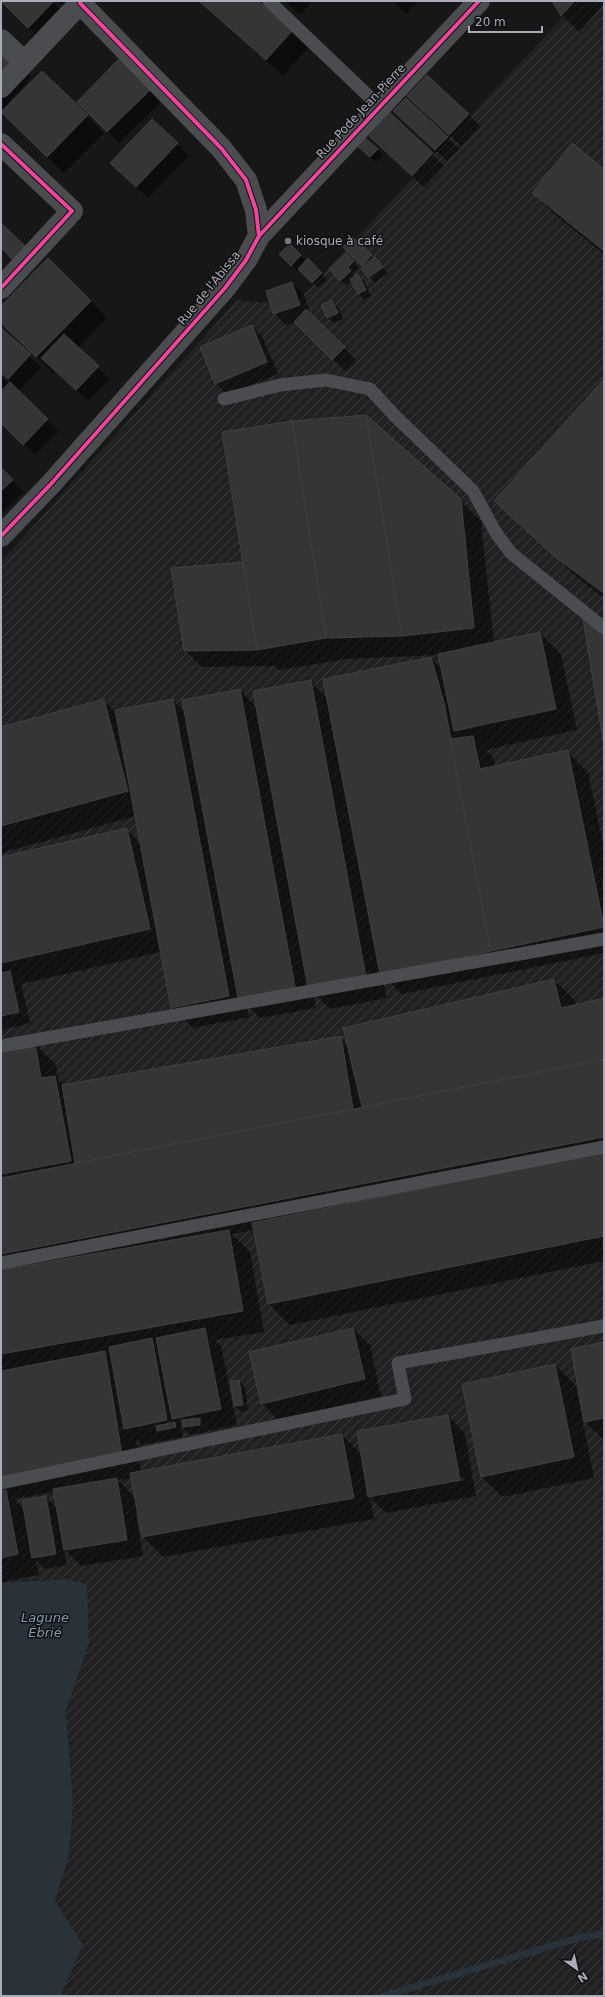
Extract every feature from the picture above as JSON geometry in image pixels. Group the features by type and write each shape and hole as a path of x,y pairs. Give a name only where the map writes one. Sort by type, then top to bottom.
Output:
{"street":[{"name":"Rue Pode Jean-Pierre","path":"259,236 479,1"},
{"path":"1,87 81,2 225,153 246,180 256,210 259,236"},
{"path":"1,40 24,62"},
{"path":"1,144 72,211 1,288"},
{"name":"Rue de l'Abissa","path":"1,536 50,485 225,288 246,260 259,236"}],"lane":[{"path":"269,1 380,107"},
{"path":"224,399 280,385 326,380 370,389 395,416 473,491 496,533 511,553 604,628"},
{"path":"1,1046 604,939"},
{"path":"1,1263 604,1147"},
{"path":"1,1483 405,1399 398,1363 604,1326"}],"shaded area":[{"path":"578,1 604,1 604,1996 65,1996 60,1994 83,1945 55,1901 69,1856 73,1804 66,1711 89,1643 65,1579 1,1583 1,562 237,300 294,305"}],"water":[{"name":"Lagune Ébrié","path":"65,1579 87,1584 89,1643 66,1711 73,1804 69,1856 55,1901 83,1945 61,1994 65,1996 1,1996 1,1583"}],"building":[{"path":"1,1 54,1 28,28"},
{"path":"199,1 258,1 292,31 266,60"},
{"path":"552,1 575,1 561,16"},
{"path":"1,47 14,59 1,75"},
{"path":"119,59 150,90 107,132 77,102"},
{"path":"42,71 88,115 47,157 1,112"},
{"path":"427,75 469,114 449,135 407,96"},
{"path":"406,98 448,137 435,150 393,111"},
{"path":"390,113 433,153 412,176 369,136"},
{"path":"152,119 178,143 136,187 110,163"},
{"path":"364,137 378,149 370,157 357,146"},
{"path":"572,143 604,169 604,251 532,193"},
{"path":"1,223 26,247 13,260 1,248"},
{"path":"353,237 372,255 362,266 343,247"},
{"path":"290,244 301,255 291,266 279,254"},
{"path":"346,253 354,261 348,267 351,271 340,281 329,269"},
{"path":"375,257 383,267 368,278 361,268"},
{"path":"48,258 91,301 36,357 1,323 1,306"},
{"path":"308,258 322,273 312,283 298,269"},
{"path":"358,274 366,290 358,294 350,279"},
{"path":"292,282 300,305 273,314 266,291"},
{"path":"332,300 338,313 327,318 321,305"},
{"path":"306,309 345,347 332,360 294,322"},
{"path":"252,325 267,362 215,384 200,347"},
{"path":"1,328 31,354 8,379 1,373"},
{"path":"64,334 99,366 76,390 41,358"},
{"path":"604,379 604,590 602,592 554,556 494,501"},
{"path":"10,382 48,419 23,445 1,423 1,391"},
{"path":"366,415 402,636 326,638 292,421"},
{"path":"366,415 461,499 474,628 402,636"},
{"path":"292,421 326,638 257,650 222,432"},
{"path":"1,467 13,480 1,491"},
{"path":"243,562 257,650 184,651 171,568"},
{"path":"583,619 604,635 604,746"},
{"path":"540,632 556,709 454,731 438,654"},
{"path":"431,657 444,703 491,951 380,974 323,679"},
{"path":"311,680 366,977 308,988 253,691"},
{"path":"240,689 295,987 238,998 182,700"},
{"path":"104,699 128,791 1,826 1,727"},
{"path":"173,699 229,996 171,1008 115,710"},
{"path":"473,736 480,769 568,750 604,927 491,951 450,739"},
{"path":"127,828 150,929 1,963 1,857"},
{"path":"10,971 19,1012 1,1016 1,973"},
{"path":"554,979 561,1008 604,998 604,1059 362,1107 343,1028"},
{"path":"341,1036 353,1109 75,1163 62,1085"},
{"path":"35,1043 41,1078 55,1076 71,1161 1,1174 1,1049"},
{"path":"604,1060 604,1137 1,1254 1,1178"},
{"path":"604,1152 604,1236 268,1304 252,1223"},
{"path":"229,1230 243,1311 1,1354 1,1270"},
{"path":"205,1328 221,1409 172,1419 156,1338"},
{"path":"353,1328 365,1379 261,1404 249,1352"},
{"path":"152,1338 167,1420 124,1429 109,1347"},
{"path":"604,1342 604,1418 584,1422 571,1349"},
{"path":"105,1351 122,1455 1,1477 1,1371"},
{"path":"555,1364 574,1457 481,1477 462,1384"},
{"path":"239,1380 243,1405 234,1406 230,1381"},
{"path":"448,1415 460,1480 368,1497 357,1431"},
{"path":"200,1418 200,1425 182,1427 182,1420"},
{"path":"175,1422 176,1427 157,1431 156,1426"},
{"path":"342,1434 354,1498 142,1537 130,1473"},
{"path":"117,1478 127,1540 64,1550 53,1489"},
{"path":"6,1490 18,1554 1,1558 1,1491"},
{"path":"46,1496 56,1554 32,1558 22,1500"}],"waterway":[{"path":"383,1996 582,1937 604,1934"}],"cycle path":[{"path":"259,236 479,1"},
{"path":"1,536 50,485 225,288 246,260 259,236 256,210 246,180 221,148 80,3"},
{"path":"1,144 72,211 1,288"}],"place":[{"name":"kiosque à café","path":"288,241"}]}
